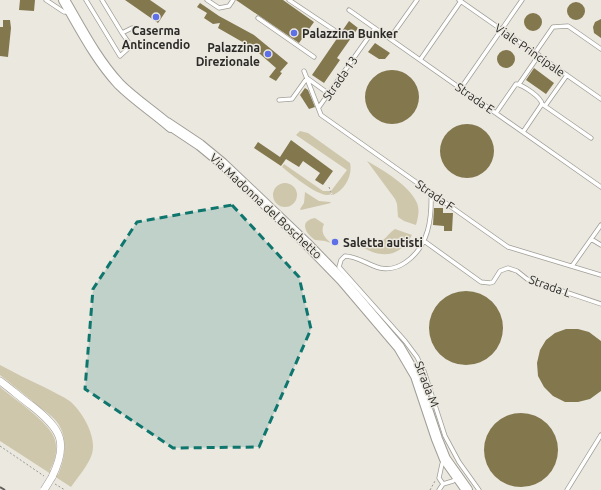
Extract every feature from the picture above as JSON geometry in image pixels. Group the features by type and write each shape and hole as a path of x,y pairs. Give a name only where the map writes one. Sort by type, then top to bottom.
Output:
{"main road":[{"name":"Via Madonna del Boschetto","path":"64,0 92,48 109,72 127,92 167,123 219,167 356,298 399,347 416,376 445,460 467,490"}],"street":[{"path":"0,381 44,416 55,427 60,438 61,451 58,464 44,490"}],"lane":[{"path":"46,0 64,12 71,12"},
{"path":"86,0 120,56 131,46 102,0"},
{"path":"208,0 219,8 229,6 233,0"},
{"path":"290,0 334,30"},
{"path":"390,38 417,0"},
{"path":"420,60 460,0"},
{"name":"Viale Principale","path":"460,0 601,100"},
{"path":"461,88 522,0"},
{"name":"Strada E","path":"348,10 601,187"},
{"path":"258,18 314,58"},
{"path":"496,113 515,85 519,84 553,26 568,26 601,49"},
{"path":"122,33 132,28"},
{"name":"Strada 13","path":"319,107 375,28"},
{"name":"Strada F","path":"304,71 321,114 508,247 601,276"},
{"path":"523,132 567,75"},
{"path":"279,100 292,98 307,78 329,94"},
{"path":"519,84 540,99 544,105 591,138"},
{"path":"424,240 430,216 431,192"},
{"path":"572,266 601,225"},
{"path":"591,239 601,245"},
{"name":"Strada M","path":"424,240 420,249 412,258 393,268 381,268 348,256 343,258 340,263 340,268 341,271 406,341 417,357 424,371 445,436 459,462 479,490"},
{"name":"Strada L","path":"424,240 481,282 493,282 500,271 508,268 517,271 527,278 601,304"},
{"path":"567,490 601,435"},
{"path":"443,484 439,478 442,464 445,460"},
{"path":"439,490 443,484 453,481 457,477"}],"path":[{"path":"329,187 332,195"},
{"path":"0,446 50,478 64,490"},
{"path":"430,490 435,481 439,478"}],"highlighted area":[{"path":"232,205 299,277 311,329 259,447 173,448 85,389 93,289 137,222"}],"shaded area":[{"path":"300,131 308,133 350,163 351,168 347,182 337,193 333,195 331,191 347,170 296,135"},
{"path":"367,161 395,179 413,197 417,203 418,209 416,225 404,221 398,217 395,199"},
{"path":"284,164 323,191 330,191 331,194 326,195 313,190 282,167"},
{"path":"285,183 294,186 297,195 294,204 285,207 276,204 273,195 276,186"},
{"path":"305,192 319,201 331,203 301,210 300,209 304,203"},
{"path":"315,218 324,224 323,233 331,243 315,240 305,228 307,222"},
{"path":"395,229 412,235 400,249 393,253 379,254 355,242 373,244 380,242"},
{"path":"0,365 68,400 80,412 91,433 93,447 90,458 71,487 0,441 0,387 40,419 52,433 56,444 56,452 55,459 50,470 58,475 64,456 64,437 59,425 55,419 0,375"}],"building":[{"path":"20,0 35,0 34,11 19,10"},
{"name":"Caserma Antincendio","path":"125,0 150,0 166,11 158,23"},
{"name":"Palazzina Bunker","path":"236,0 283,0 314,22 299,43"},
{"path":"576,2 583,4 585,11 583,18 576,20 569,18 567,11 569,4"},
{"name":"Palazzina Direzionale","path":"200,3 219,16 254,35 288,63 280,72 282,73 276,81 269,77 276,68 253,48 218,28 220,23 213,24 204,18 207,13 197,7"},
{"path":"529,13 537,13 542,18 540,29 537,31 529,31 524,26 524,18"},
{"path":"601,19 601,38 594,33 593,27 595,22"},
{"path":"3,20 10,20 11,28 8,57 0,56 0,27 3,27"},
{"path":"349,21 358,28 337,58 340,60 324,83 312,75"},
{"path":"375,43 390,53 385,59 379,59 368,52"},
{"path":"506,50 512,53 515,59 512,65 506,68 500,65 497,59 500,53"},
{"path":"534,68 554,83 546,94 526,80"},
{"path":"392,70 402,72 411,78 417,87 419,97 417,107 411,116 402,122 392,124 382,122 373,116 367,107 365,97 367,87 373,78 382,72"},
{"path":"305,88 308,90 315,107 309,109 300,95"},
{"path":"467,124 477,126 486,132 492,141 494,151 492,161 486,170 477,176 467,178 457,176 448,170 442,161 440,151 442,141 448,132 457,126"},
{"path":"291,140 333,171 323,185 315,180 320,173 303,161 299,167 286,159 281,166 254,148 258,142 280,157"},
{"path":"434,208 443,208 443,213 453,213 452,231 444,231 444,226 433,225"},
{"path":"466,291 480,294 492,302 500,314 503,328 500,342 492,354 480,362 466,365 452,362 440,354 432,342 429,328 432,314 440,302 452,294"},
{"path":"566,329 578,329 589,332 601,341 601,391 590,399 578,402 565,402 553,396 544,387 538,376 537,363 540,350 546,340 555,333"},
{"path":"521,413 535,416 547,424 555,436 558,450 555,464 547,476 535,484 521,487 507,484 495,476 487,464 484,450 487,436 495,424 507,416"}],"railway":[{"path":"0,487 5,490"}],"place":[{"name":"Caserma Antincendio","path":"156,17"},
{"name":"Palazzina Bunker","path":"294,33"},
{"name":"Palazzina Direzionale","path":"268,54"},
{"name":"Saletta autisti","path":"335,242"}]}
